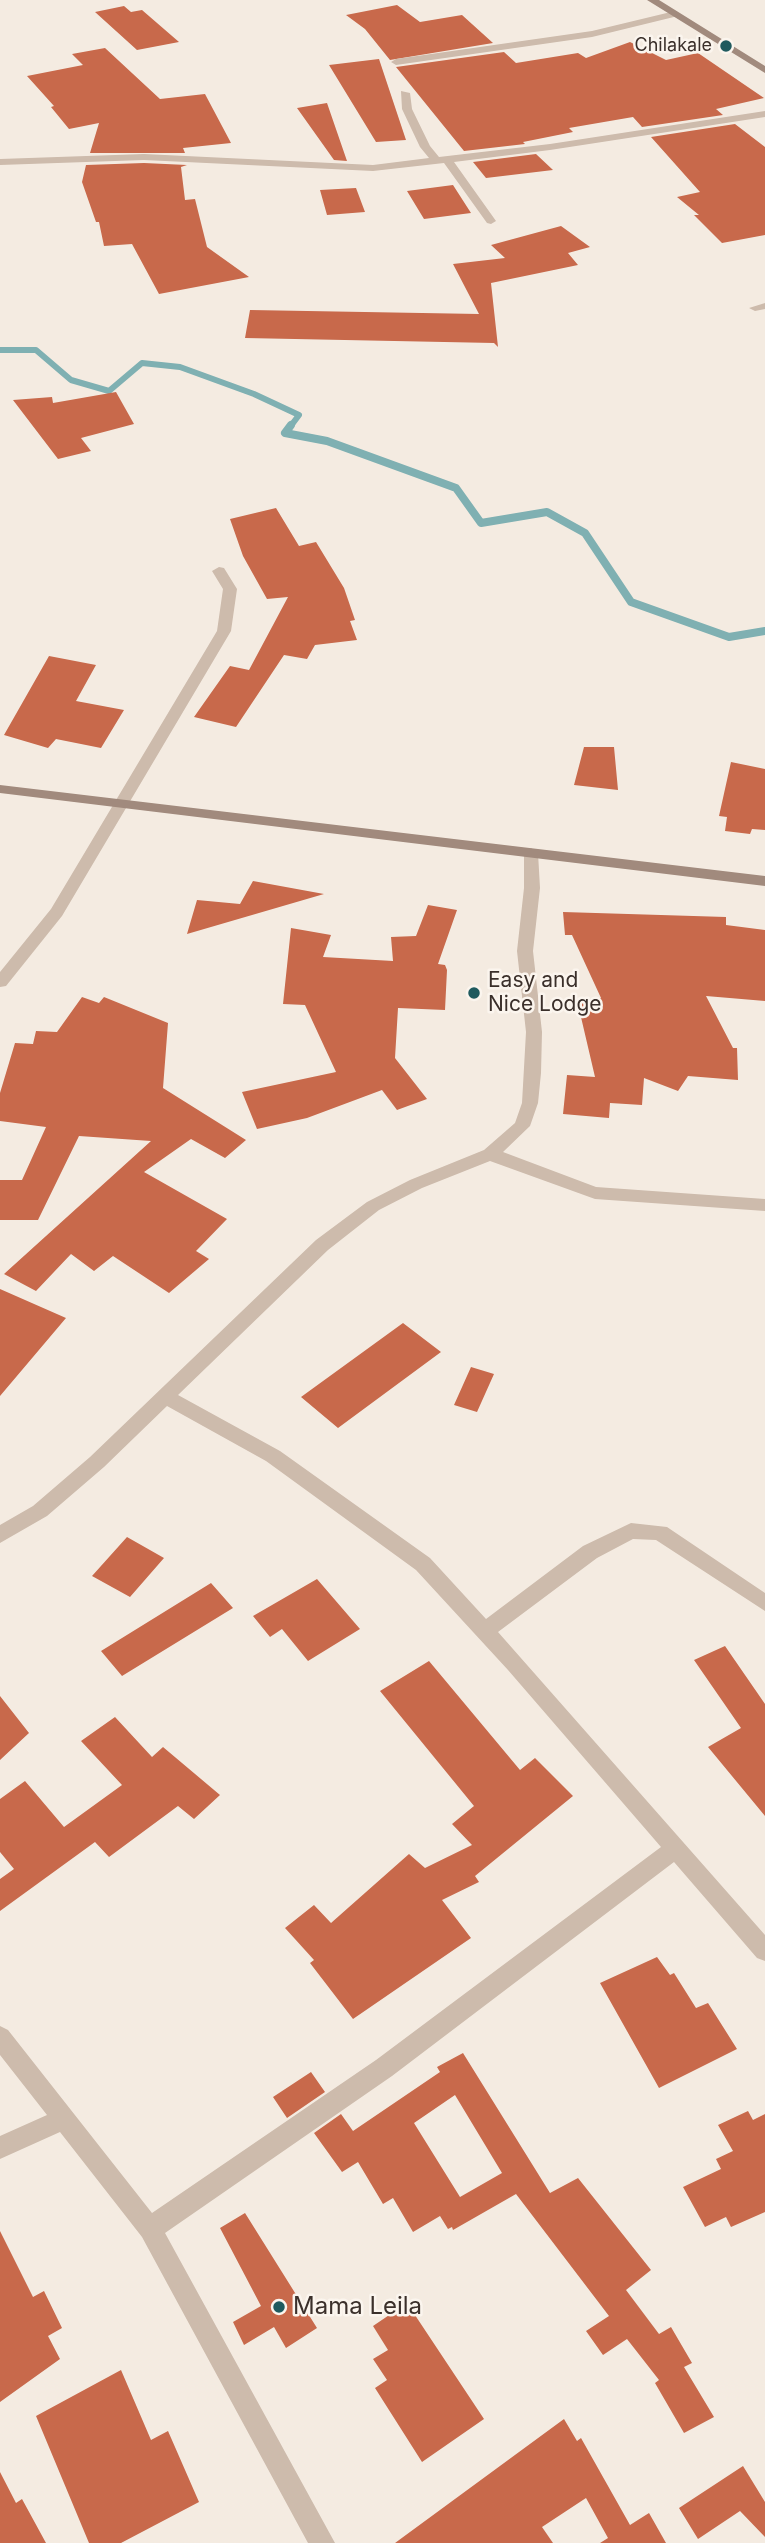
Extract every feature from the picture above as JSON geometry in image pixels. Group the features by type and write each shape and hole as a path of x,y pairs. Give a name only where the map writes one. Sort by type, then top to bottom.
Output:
{"main road":[{"path":"652,0 765,70"},
{"path":"0,789 765,881"}],"street":[{"path":"396,62 592,34 675,14"},
{"path":"405,93 407,109 425,147 443,162 491,221"},
{"path":"0,162 144,157 353,168 443,162 765,114"},
{"path":"0,982 57,912 224,631 230,589 219,571"},
{"path":"0,1535 40,1511 165,1396 284,1280 373,1206 416,1184 490,1154 522,1126 530,1103 534,1032 525,951 532,888 531,853"},
{"path":"490,1154 596,1193 765,1205"},
{"path":"165,1396 273,1456 423,1564 765,1951"},
{"path":"484,1631 590,1552 631,1531 660,1532 765,1603"},
{"path":"150,2229 384,2068 676,1848"},
{"path":"0,2036 150,2229 322,2543"},
{"path":"0,2148 65,2118"}],"building":[{"path":"397,5 420,22 462,15 493,43 390,60 365,29 346,15"},
{"path":"124,6 131,12 142,10 179,42 137,50 95,12"},
{"path":"630,42 666,60 698,53 764,98 716,109 723,115 642,127 633,117 569,128 573,132 523,142 525,144 464,151 396,67 504,52 516,63 578,53 586,58"},
{"path":"105,48 160,99 205,94 231,143 183,148 185,153 90,153 99,123 69,129 51,107 54,106 27,76 83,65 72,54"},
{"path":"379,59 406,140 376,142 329,65"},
{"path":"327,103 347,161 334,160 297,108"},
{"path":"735,124 765,147 765,235 722,243 694,215 699,215 677,197 700,192 651,137"},
{"path":"536,154 553,170 486,178 473,162"},
{"path":"86,165 187,165 181,167 185,200 195,199 207,247 249,277 159,294 132,244 104,246 99,222 96,222 82,182"},
{"path":"453,185 471,213 424,219 407,191"},
{"path":"356,188 365,212 327,215 320,190"},
{"path":"561,226 590,247 568,253 578,265 491,283 498,347 494,343 245,338 250,310 479,314 453,264 505,258 491,245"},
{"path":"116,392 134,424 81,438 91,451 58,459 13,400 52,397 53,403"},
{"path":"276,508 299,546 316,542 344,588 355,620 350,621 357,640 315,645 307,659 284,655 236,727 194,717 230,666 249,670 288,597 267,599 243,556 230,519"},
{"path":"49,656 96,665 76,701 124,710 101,748 56,739 48,748 4,735"},
{"path":"584,747 614,747 618,790 574,785"},
{"path":"731,762 765,769 765,830 752,829 750,834 725,831 727,817 719,816"},
{"path":"253,881 324,894 187,934 197,900 240,904"},
{"path":"428,905 457,910 438,964 445,965 447,970 445,1010 398,1008 395,1058 427,1099 397,1110 382,1090 307,1118 257,1129 242,1092 336,1072 305,1005 283,1004 291,928 331,935 323,957 393,961 391,937 416,936"},
{"path":"563,912 726,917 726,925 765,930 765,1001 706,996 733,1048 737,1048 738,1080 688,1076 678,1091 644,1078 642,1105 610,1103 609,1118 563,1114 567,1075 595,1077 577,1000 601,998 572,935 565,935"},
{"path":"82,997 99,1003 104,997 168,1023 163,1088 246,1140 225,1158 191,1139 144,1172 227,1219 196,1251 209,1259 169,1293 113,1256 94,1271 71,1254 36,1291 4,1274 151,1141 79,1136 38,1220 0,1220 0,1180 22,1180 46,1127 0,1121 0,1093 15,1043 33,1044 36,1031 57,1032"},
{"path":"0,1289 66,1318 0,1396"},
{"path":"403,1323 441,1352 338,1428 301,1397"},
{"path":"471,1367 494,1374 477,1412 454,1405"},
{"path":"127,1537 164,1558 130,1597 92,1576"},
{"path":"317,1579 360,1629 308,1661 282,1629 270,1637 253,1616"},
{"path":"211,1583 233,1608 122,1676 101,1651"},
{"path":"725,1646 765,1704 765,1816 708,1747 741,1728 694,1660"},
{"path":"429,1661 520,1770 535,1758 573,1796 475,1876 479,1882 442,1900 471,1938 353,2019 310,1963 314,1960 285,1928 314,1905 331,1923 409,1854 425,1868 472,1845 452,1824 474,1806 380,1691"},
{"path":"0,1696 29,1733 0,1760"},
{"path":"115,1717 152,1757 163,1747 220,1795 194,1819 178,1806 109,1857 95,1842 0,1911 0,1879 14,1869 0,1852 0,1799 25,1781 64,1827 122,1785 81,1741"},
{"path":"657,1957 670,1975 674,1973 696,2008 708,2003 737,2049 659,2088 600,1983"},
{"path":"463,2053 550,2193 578,2178 651,2270 626,2290 659,2334 671,2327 692,2363 684,2367 714,2417 684,2433 655,2383 659,2380 627,2339 603,2355 586,2331 609,2316 516,2194 453,2230 452,2227 448,2229 440,2216 413,2232 393,2198 383,2204 358,2162 342,2172 314,2133 341,2114 353,2131 440,2072 437,2067","holes":["455,2095 502,2173 460,2197 414,2123"]},
{"path":"311,2072 325,2092 287,2118 273,2097"},
{"path":"748,2111 753,2120 765,2114 765,2212 731,2227 726,2217 705,2227 683,2187 721,2169 716,2159 733,2151 718,2125"},
{"path":"245,2213 317,2328 286,2348 274,2327 244,2345 233,2322 261,2306 220,2228"},
{"path":"0,2231 33,2297 44,2291 62,2328 48,2336 60,2359 0,2402"},
{"path":"407,2303 484,2419 422,2462 375,2388 387,2380 373,2359 388,2350 373,2326"},
{"path":"121,2370 151,2440 168,2431 199,2502 121,2543 89,2543 36,2416"},
{"path":"564,2419 577,2441 581,2438 630,2525 649,2513 666,2543 600,2543 608,2538 586,2498 542,2527 553,2543 395,2543"},
{"path":"743,2466 765,2502 765,2537 740,2511 698,2539 679,2508"},
{"path":"0,2472 16,2503 22,2499 46,2543 0,2543"}],"waterway":[{"path":"0,350 36,350 71,380 109,391 142,363 180,367 254,394 299,415 290,427"},
{"path":"291,425 285,433 327,441 456,488 481,523 547,512 585,533 631,602 729,637 765,631"}],"place":[{"name":"Chilakale","path":"726,46"},
{"name":"Easy and Nice Lodge","path":"474,993"},
{"name":"Mama Leila","path":"279,2307"}]}
